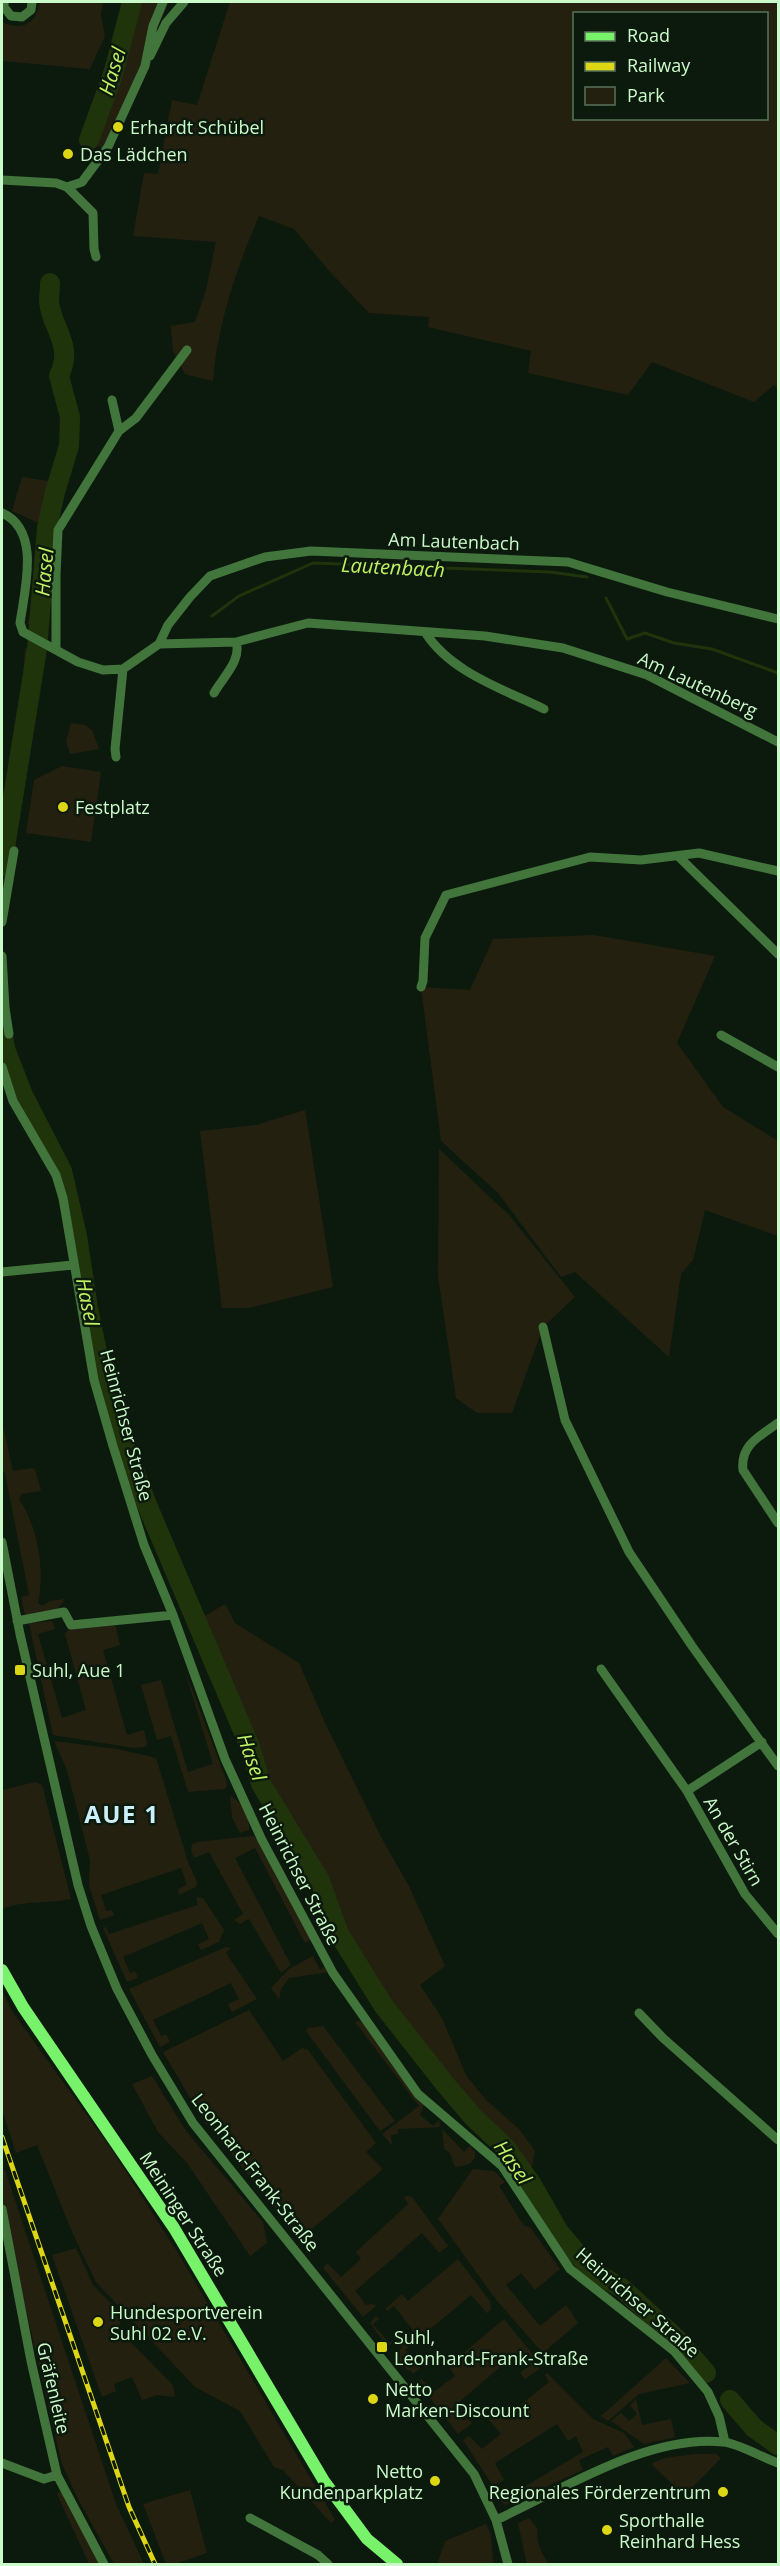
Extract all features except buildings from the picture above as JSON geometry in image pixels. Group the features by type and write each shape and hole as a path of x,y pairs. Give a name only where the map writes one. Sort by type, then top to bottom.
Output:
{"main road":[{"name":"Meininger Straße","path":"2,1970 23,2007 174,2228 324,2481 348,2516 368,2539 397,2565"}],"street":[{"path":"4,2 4,7 11,16 22,17 31,10 32,2"},
{"path":"145,66 153,26 163,2"},
{"path":"67,187 82,182 108,147 166,22 184,2"},
{"path":"2,180 56,183 67,187 93,213 96,257"},
{"path":"52,648 58,530 119,431 136,418 187,350"},
{"path":"112,400 119,431"},
{"path":"2,513 12,518 25,536 27,547 20,623 23,632 78,662 103,670 123,669 159,644"},
{"name":"Am Lautenbach","path":"159,644 168,625 189,597 210,576 265,557 311,551 568,562 667,592 778,619"},
{"name":"Am Lautenberg","path":"159,644 236,642 308,624 485,636 563,648 647,675 778,742"},
{"path":"425,632 433,644 467,672 544,709"},
{"path":"214,693 235,662 236,642"},
{"path":"116,757 123,669"},
{"path":"2,922 14,851"},
{"path":"421,987 425,938 446,895 590,857 641,860 699,853 778,871"},
{"path":"679,857 778,954"},
{"path":"2,956 9,1034"},
{"path":"721,1035 778,1067"},
{"name":"Heinrichser Straße","path":"2,1067 13,1101 56,1175 63,1198 94,1380 144,1545 173,1616 225,1759 261,1840 335,1976 418,2094 502,2166 570,2269 674,2351 703,2385 719,2416 725,2442"},
{"path":"2,1272 73,1265"},
{"path":"543,1327 565,1420 629,1552 692,1646 778,1766"},
{"path":"778,1423 751,1442 744,1450 742,1462 743,1470 778,1523"},
{"name":"Leonhard-Frank-Straße","path":"2,1542 17,1621 78,1885 103,1958 152,2055 193,2122 474,2474 496,2520 508,2565"},
{"path":"17,1621 64,1612 71,1625 173,1616"},
{"name":"An der Stirn","path":"601,1669 687,1791 745,1894 778,1934"},
{"name":"An der Stirn","path":"687,1791 762,1742"},
{"path":"639,2013 663,2038 778,2140"},
{"name":"Gräfenleite","path":"2,2209 31,2361 57,2475 104,2565"},
{"path":"496,2520 642,2453 691,2442 725,2442 778,2463"},
{"path":"2,2463 44,2479 57,2475"},
{"path":"250,2518 318,2555 328,2565"}],"green space":[{"path":"40,2 103,2 101,15 105,36 90,69 2,61 2,22 16,26 27,24 36,15"},
{"path":"128,2 169,2 105,146 96,147 83,142 112,71"},
{"path":"230,2 778,2 778,389 774,385 754,402 652,362 628,395 528,373 531,351 428,327 429,317 369,313 294,229 259,216 229,297 215,360 213,381 185,374 173,351 171,326 195,322 206,290 216,242 133,236 144,173 158,174 172,100 197,105"},
{"path":"60,452 73,454 56,521 48,639 28,624 43,525 12,511 22,477 54,482"},
{"path":"25,648 45,659 2,899 2,810 20,718"},
{"path":"71,723 85,725 92,730 99,749 70,754 66,741"},
{"name":"Festplatz","path":"62,766 101,772 91,842 26,833 34,780"},
{"path":"594,935 715,956 677,1043 723,1107 778,1141 778,1236 705,1210 693,1260 681,1274 669,1357 575,1272 561,1277 498,1193 441,1141 421,987 470,990 493,939"},
{"path":"305,1110 333,1287 249,1308 222,1308 200,1131 256,1125"},
{"path":"439,1149 509,1215 575,1297 543,1327 512,1413 477,1413 456,1398 438,1276"},
{"path":"2,1422 13,1471 35,1469 41,1491 21,1494 19,1499 31,1522 38,1549 41,1577 38,1603 42,1606 50,1601 65,1599 58,1609 25,1615 21,1597 29,1595 5,1473 2,1470"},
{"path":"225,1604 235,1623 299,1663 326,1725 382,1839 409,1886 445,1966 420,1985 442,2018 466,2075 485,2099 519,2129 535,2151 532,2166 524,2173 506,2148 474,2118 445,2084 383,2005 339,1934 320,1881 261,1784 250,1747 196,1621"},
{"path":"52,1621 55,1629 38,1634 62,1718 86,1710 65,1634 69,1629 112,1624 116,1627 120,1645 103,1650 127,1735 144,1730 147,1744 144,1747 134,1748 53,1735 29,1623"},
{"path":"184,1668 227,1782 226,1788 188,1792 171,1736 157,1740 141,1685 161,1680 188,1772 213,1764"},
{"path":"54,1741 117,1749 156,1758 188,1862 197,1882 196,1887 179,1895 178,1889 187,1885 181,1868 101,1895 106,1911 112,1910 114,1915 100,1920 89,1885 90,1860 67,1770"},
{"path":"35,1782 42,1785 71,1899 18,1904 2,1909 2,1790"},
{"path":"230,1796 238,1801 244,1810 249,1830 240,1833 232,1817"},
{"path":"253,1836 260,1841 311,1940 305,1943 255,1848 235,1858 291,1965 281,1973 249,1919 240,1924 234,1920 243,1914 209,1852 194,1858 191,1850 192,1844 197,1842"},
{"path":"196,1897 203,1898 224,1930 219,1942 201,1950 198,1944 209,1939 202,1923 123,1957 130,1973 135,1971 138,1978 127,1982 103,1928 106,1927 109,1934 198,1905"},
{"path":"226,1947 231,1948 226,1953 257,1999 232,2012 228,2004 239,1999 231,1983 153,2020 161,2036 166,2034 170,2042 160,2047 129,1989"},
{"path":"313,1956 320,1970 326,1966 330,1972 289,1978 281,1989 279,1999 271,1988 289,1969"},
{"path":"2,1990 12,2011 112,2150 178,2253 335,2520 331,2523 283,2470 274,2467 240,2411 195,2387 96,2282 72,2232 37,2145 16,2153 2,2109"},
{"path":"249,2010 283,2061 302,2048 308,2050 376,2143 366,2152 383,2169 300,2239 202,2118 163,2052"},
{"path":"363,2020 424,2105 420,2115 433,2126 439,2120 440,2127 398,2129 398,2134 391,2135 392,2145 382,2134 419,2106 355,2022"},
{"path":"323,2026 395,2121 380,2131 306,2031 308,2028"},
{"path":"152,2076 186,2131 263,2222 267,2243 250,2256 187,2163 158,2132 132,2084"},
{"path":"442,2129 464,2152 470,2146 475,2152 472,2162 455,2167 450,2153 444,2149"},
{"path":"2,2169 5,2170 116,2504 144,2564 114,2564 77,2497 62,2464 2,2206"},
{"path":"473,2169 494,2171 505,2182 499,2186 524,2226 530,2227 560,2269 535,2290 521,2273 506,2285 540,2326 566,2305 578,2323 543,2353 497,2301 438,2219"},
{"path":"404,2197 412,2197 448,2246 439,2253 422,2233 355,2291 366,2305 376,2306 363,2317 323,2268 327,2263 341,2277 361,2259 356,2252 408,2204"},
{"name":"Hundesportverein Suhl 02 e.V.","path":"76,2248 93,2285 123,2316 118,2329 173,2385 175,2397 157,2395 142,2400 132,2377 114,2384 116,2391 102,2397 52,2255"},
{"path":"458,2259 490,2301 491,2310 487,2313 471,2295 405,2350 415,2365 421,2361 424,2365 413,2374 394,2354 402,2348 395,2340 387,2347 370,2323 376,2316 379,2319 373,2324 389,2343 396,2338 400,2341 413,2330 394,2306 387,2311 385,2309 402,2294 408,2301"},
{"path":"504,2319 539,2362 539,2369 525,2379 520,2373 529,2366 518,2352 452,2408 463,2421 467,2418 472,2423 458,2434 418,2382 421,2379 435,2391 455,2376 444,2359 449,2355 454,2361"},
{"path":"666,2358 690,2383 639,2394 608,2421 601,2416"},
{"path":"547,2373 593,2419 624,2433 634,2447 613,2456 608,2447 579,2460 583,2470 506,2505 501,2502 496,2492 509,2489 512,2494 583,2452 576,2436 568,2441 557,2424 495,2463 504,2480 493,2486 463,2440 469,2436 482,2449 501,2434 487,2418 495,2411 504,2418 549,2382 545,2375"},
{"path":"636,2399 642,2425 671,2419 675,2437 644,2444 611,2421 621,2413 629,2421 637,2414 630,2405"},
{"path":"716,2454 721,2458 688,2492 679,2490 653,2466 653,2463 665,2458"},
{"path":"63,2489 101,2564 89,2564 57,2494"},
{"path":"190,2490 207,2553 175,2564 166,2564 143,2504"},
{"path":"529,2518 538,2529 538,2543 549,2564 527,2564 518,2523"},
{"path":"486,2524 491,2534 493,2564 437,2564 445,2541"}],"waterway":[{"name":"Hasel","path":"89,140 114,71 132,2"},
{"name":"Hasel","path":"2,866 37,649 47,528 69,446 70,417 59,376 63,365 63,346 51,312 50,283"},
{"name":"Lautenbach","path":"212,616 239,596 313,563 550,572 587,577"},
{"name":"Lautenbach","path":"606,598 627,639 645,633 674,643 712,649 778,673"},
{"name":"Hasel","path":"2,1029 5,1049 23,1095 62,1171 77,1236 88,1308 106,1396 147,1505 250,1747 261,1784 320,1881 339,1934 383,2005 474,2118 506,2148 532,2185 559,2232 591,2270 623,2289 677,2339 706,2373"},
{"name":"Hasel","path":"730,2400 754,2428 778,2445"}],"railway":[{"path":"2,2137 129,2507 155,2564"}],"place":[{"name":"Erhardt Schübel","path":"118,127"},
{"name":"Das Lädchen","path":"68,154"},
{"name":"Festplatz","path":"63,807"},
{"name":"Suhl, Aue 1","path":"20,1670"},
{"name":"Hundesportverein Suhl 02 e.V.","path":"98,2322"},
{"name":"Suhl, Leonhard-Frank-Straße","path":"382,2347"},
{"name":"Netto Marken-Discount","path":"373,2399"},
{"name":"Netto Kundenparkplatz","path":"435,2481"},
{"name":"Regionales Förderzentrum","path":"723,2492"},
{"name":"Sporthalle Reinhard Hess","path":"607,2530"}],"district":[{"name":"AUE 1","path":"122,1813"}]}
